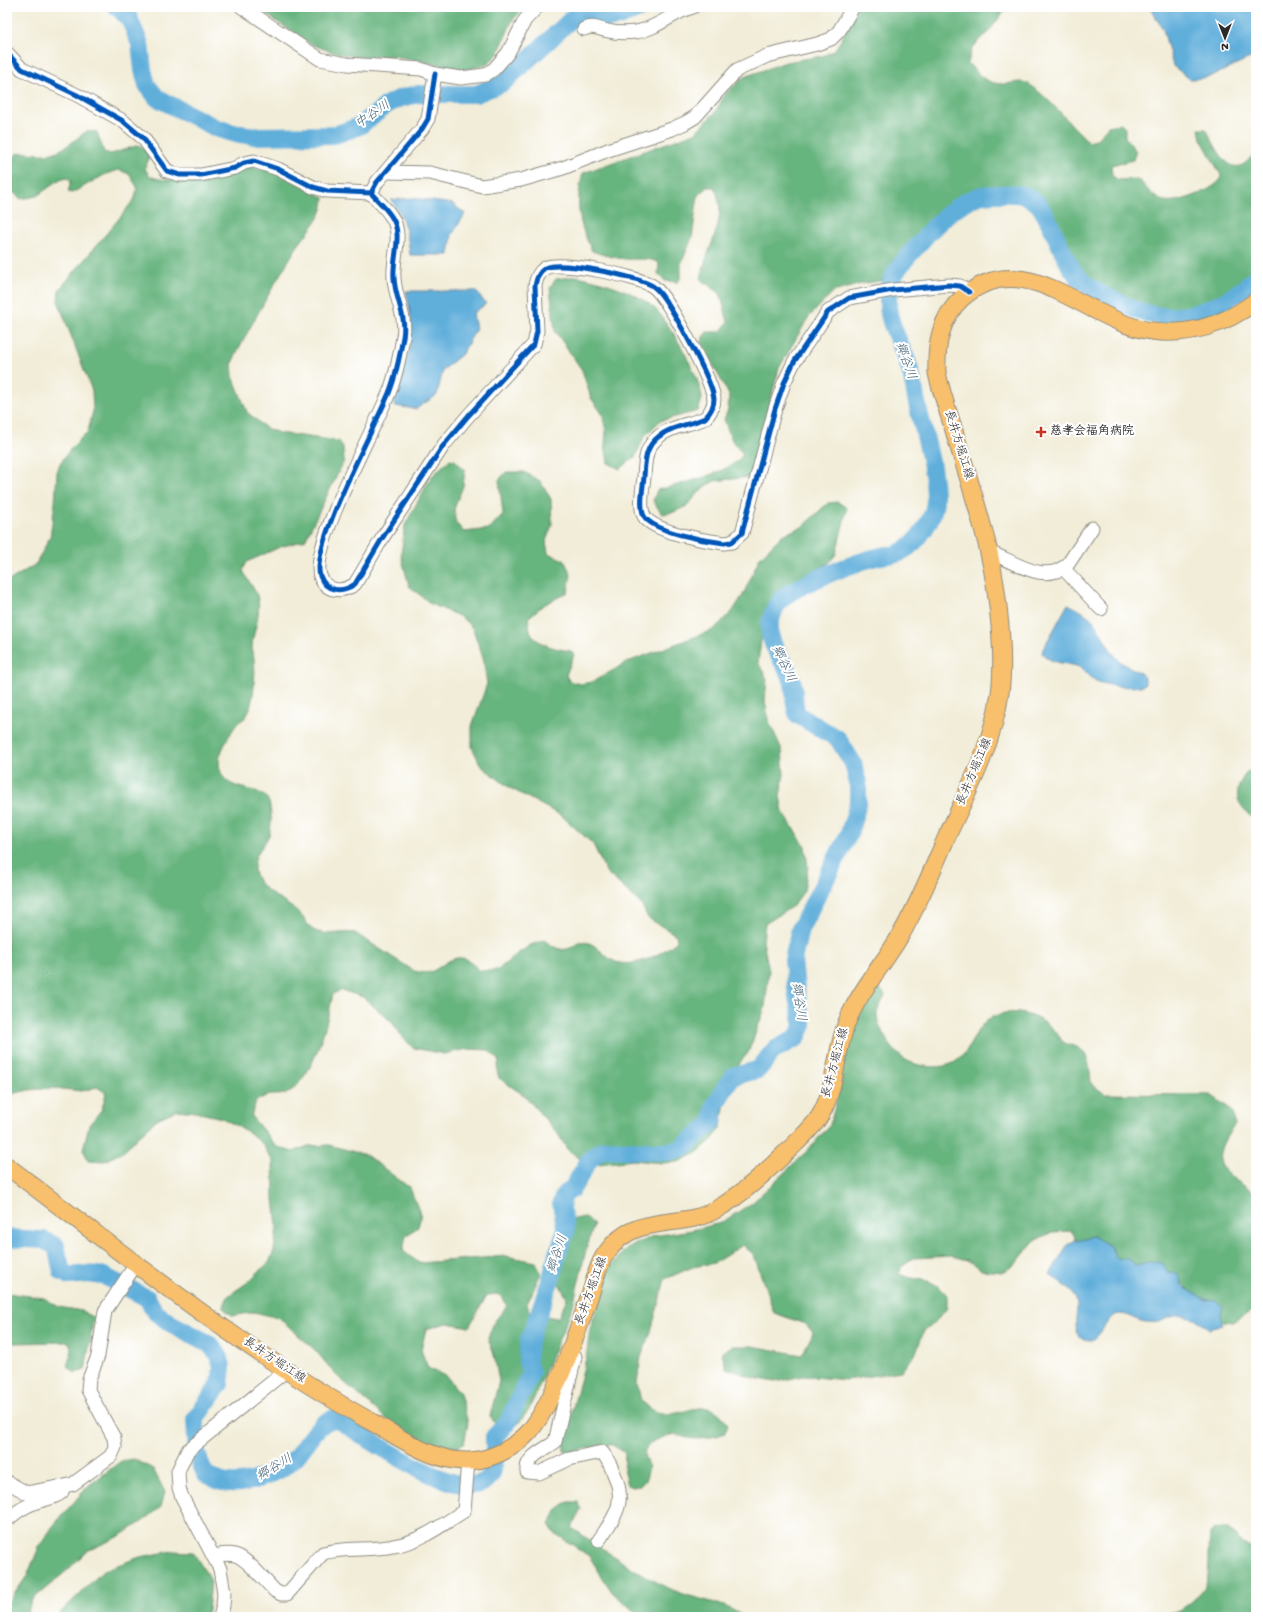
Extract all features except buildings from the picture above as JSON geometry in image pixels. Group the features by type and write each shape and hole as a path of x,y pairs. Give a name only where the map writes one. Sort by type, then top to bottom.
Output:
{"main road":[{"name":"長井方堀江線","path":"7,1166 136,1264 287,1370 324,1394 421,1449 450,1460 472,1465 503,1452 529,1432 541,1414 572,1345 605,1254 620,1238 632,1230 647,1224 696,1218 714,1211 737,1196 796,1143 820,1116 830,1088 841,1038 854,1007 894,947 916,907 983,757 992,730 1001,690 1001,663 997,601 989,552 937,373 937,348 940,332 951,311 970,292 988,283 1000,280 1027,280 1057,290 1110,319 1137,329 1166,332 1195,330 1224,322 1253,307"}],"street":[{"path":"242,7 320,59 348,64 421,69 434,80 485,75 494,69 508,53 525,20 537,7"},
{"path":"584,29 588,27 595,27 608,31 637,32 648,29 693,7"},
{"path":"386,172 430,173 482,186 521,180 563,168 608,150 672,129 695,117 737,70 767,56 817,44 831,39 839,31 853,7"},
{"path":"7,53 22,69 77,95 123,121 143,138 167,171 180,175 202,175 235,168 244,163 254,161 278,169 313,187 327,192 371,193 392,216 396,228 394,276 405,327 390,391 337,506 326,537 319,568 325,584 332,589 347,590 355,584 383,537 443,446 468,416 534,344 537,331 536,279 546,268 554,266 576,268 638,279 654,287 667,302 698,358 714,399 710,413 705,418 665,432 651,444 645,461 642,509 644,516 652,525 662,529 724,543 732,542 742,533 751,504 775,409 794,362 821,321 834,306 849,298 892,290 949,285 960,286 970,292"},
{"path":"371,193 377,182 422,129 428,119 432,104 434,80"},
{"path":"989,552 1039,573 1051,573 1063,568 1092,528"},
{"path":"1063,568 1101,609"},
{"path":"7,1520 14,1514 34,1503 58,1495 111,1456 115,1448 114,1438 93,1402 88,1390 88,1384 98,1356 105,1311 136,1264"},
{"path":"572,1345 575,1357 555,1442 530,1459 526,1466 528,1472 539,1473 569,1459 602,1452 608,1458 618,1482 621,1496 613,1519 599,1540"},
{"path":"220,1617 223,1606 223,1581 220,1569 212,1556 179,1488 178,1470 188,1450 287,1370"},
{"path":"212,1556 228,1554 237,1556 244,1560 275,1591 281,1594 287,1594 323,1553 332,1551 382,1548 408,1543 428,1534 464,1511 472,1465"},
{"path":"7,1482 27,1493 71,1484"}],"green space":[{"path":"255,7 525,7 512,21 498,54 486,65 465,70 394,56 358,57 332,52 311,44"},
{"path":"858,7 1007,7 988,33 980,39 972,49 968,63 979,75 988,81 997,84 1020,82 1027,83 1046,98 1089,142 1098,138 1108,126 1121,124 1125,128 1125,137 1136,151 1133,160 1111,165 1112,175 1118,180 1138,179 1153,195 1160,200 1178,200 1196,195 1212,187 1222,177 1201,139 1199,129 1206,129 1216,148 1231,165 1237,166 1244,164 1256,153 1256,282 1227,303 1201,314 1167,318 1135,314 1096,298 1071,279 1039,208 1023,197 984,198 941,224 910,257 894,279 861,284 833,292 808,318 779,368 750,477 714,481 703,488 687,506 674,512 662,514 653,501 657,490 719,472 739,460 743,453 733,442 724,419 728,410 729,395 702,344 703,337 707,332 720,332 728,322 720,293 701,280 703,268 718,222 720,211 718,199 714,187 707,187 698,195 692,238 681,264 681,277 678,282 665,281 658,274 659,263 655,261 647,259 617,258 592,251 587,241 579,213 579,194 583,173 695,133 715,112 726,93 744,77 786,62 822,56 834,51"},
{"path":"87,131 97,132 104,152 111,154 139,145 148,151 149,159 145,168 149,176 174,180 187,179 251,167 267,170 310,189 324,198 321,212 280,274 232,363 233,376 247,412 266,428 279,433 339,441 343,448 344,461 305,540 280,547 247,562 243,570 257,595 259,605 252,647 255,665 254,688 247,715 235,726 219,759 221,773 226,780 233,785 263,795 269,803 271,812 270,832 254,862 255,875 265,888 300,914 313,930 323,933 355,933 414,971 426,973 431,972 449,961 458,958 468,960 480,971 498,970 514,956 531,945 544,940 560,949 570,948 583,942 589,943 612,960 619,963 628,964 646,960 655,956 677,941 676,935 648,918 641,904 606,872 593,844 562,816 510,788 481,766 472,747 472,726 487,684 483,658 473,629 461,617 431,604 409,586 401,555 405,525 431,477 450,459 455,460 465,470 463,486 454,509 456,523 464,532 489,529 503,514 499,480 506,472 524,472 540,481 551,499 552,525 546,541 548,553 564,560 571,574 568,592 542,606 528,618 529,628 534,637 543,644 554,648 571,651 574,655 566,675 569,681 580,684 592,682 630,661 713,630 732,612 743,595 760,557 782,535 802,527 828,503 838,502 847,508 836,554 829,563 784,587 774,597 761,641 758,662 767,679 765,700 768,719 782,750 784,775 780,796 783,812 805,846 808,867 804,891 793,906 765,924 763,941 769,971 765,1008 748,1053 735,1068 724,1108 721,1127 712,1140 695,1154 678,1162 661,1163 634,1160 598,1164 583,1161 567,1149 558,1134 525,1096 499,1078 497,1071 499,1060 488,1050 468,1049 444,1054 414,1048 404,1039 391,1021 363,997 341,990 333,994 323,1034 313,1062 306,1074 288,1093 267,1096 256,1101 251,1116 277,1147 293,1152 308,1146 329,1145 366,1155 410,1188 421,1216 418,1227 406,1236 403,1251 419,1263 506,1256 536,1262 541,1273 527,1304 530,1314 558,1318 567,1298 557,1280 574,1219 584,1217 594,1224 585,1254 573,1306 529,1410 517,1425 496,1425 490,1416 499,1381 494,1355 488,1338 494,1322 507,1306 499,1294 487,1295 469,1327 447,1323 426,1329 421,1350 428,1368 447,1377 460,1393 468,1423 464,1444 452,1450 429,1444 384,1417 336,1375 315,1350 279,1318 254,1312 233,1316 223,1308 228,1296 248,1282 269,1262 274,1251 277,1226 274,1200 273,1162 263,1145 250,1133 222,1118 177,1110 157,1119 121,1153 104,1161 88,1160 83,1149 89,1125 102,1109 106,1093 97,1087 82,1091 51,1088 29,1090 7,1095 7,582 36,564 50,537 55,503 57,472 60,463 73,446 88,431 93,411 92,391 58,301 59,290 135,198 137,187 129,174 119,170 106,174 72,193 68,192 71,181 66,177 59,180 37,196 21,199 13,192 12,161 16,154 47,154 58,151"},
{"path":"577,276 616,287 651,305 666,322 674,335 690,364 700,390 702,399 698,411 660,421 645,436 635,457 620,469 608,463 605,445 606,431 603,415 591,398 582,370 555,331 550,288 556,279"},
{"path":"1248,771 1256,771 1256,820 1243,809 1238,797 1239,785"},
{"path":"879,986 885,996 877,1013 880,1027 896,1052 901,1057 914,1064 939,1067 955,1062 968,1048 978,1030 984,1023 993,1016 1012,1012 1025,1014 1039,1019 1056,1032 1061,1040 1083,1051 1089,1064 1091,1084 1105,1094 1211,1095 1229,1108 1233,1113 1235,1125 1226,1138 1221,1149 1220,1158 1222,1166 1227,1173 1256,1193 1256,1308 1234,1322 1222,1321 1220,1316 1223,1308 1220,1305 1214,1301 1198,1296 1159,1267 1149,1262 1136,1265 1128,1259 1115,1258 1110,1246 1093,1236 1076,1240 1072,1231 1052,1232 1034,1241 1015,1265 1002,1272 982,1270 967,1260 951,1256 914,1258 900,1268 899,1274 930,1282 947,1295 947,1308 938,1319 924,1331 915,1355 901,1371 847,1380 803,1376 775,1382 754,1378 726,1368 722,1352 732,1346 752,1346 802,1355 813,1333 806,1324 774,1313 754,1255 743,1245 714,1263 693,1267 665,1279 650,1335 641,1357 637,1383 641,1401 654,1411 668,1414 695,1408 713,1409 721,1415 728,1425 725,1433 700,1439 688,1438 675,1434 655,1441 646,1448 645,1459 649,1467 646,1479 640,1486 633,1487 627,1485 624,1473 625,1453 611,1444 570,1452 564,1450 564,1440 586,1359 590,1329 609,1268 627,1248 654,1236 692,1230 721,1223 752,1203 807,1151 830,1125 840,1087 847,1046 859,1012 870,991"},
{"path":"7,1293 44,1298 59,1307 82,1311 94,1318 85,1370 75,1373 67,1366 72,1350 69,1342 7,1343"},
{"path":"134,1459 153,1469 165,1492 161,1507 142,1522 118,1537 87,1551 70,1568 32,1600 26,1617 7,1617 7,1604 27,1576 39,1547 53,1526 88,1486 121,1461"},
{"path":"568,1502 578,1502 581,1508 572,1528 621,1561 647,1577 673,1590 726,1607 744,1617 641,1617 612,1592 589,1556 553,1532 550,1525 556,1511"},
{"path":"1215,1529 1226,1529 1235,1535 1246,1546 1256,1547 1256,1617 1132,1617 1164,1614 1181,1609 1201,1593 1208,1577 1210,1533"},
{"path":"173,1551 193,1552 211,1581 208,1611 204,1617 56,1617 104,1570 140,1557"}],"water":[{"path":"1149,7 1256,7 1256,56 1209,77 1190,79 1173,66 1163,29"},
{"path":"413,198 453,204 465,214 452,235 449,255 410,255 405,226 391,200"},
{"path":"406,291 476,291 486,304 473,313 476,329 462,354 443,370 437,395 416,409 394,406 397,387 407,359 411,333"},
{"path":"1068,604 1090,617 1119,661 1139,672 1145,678 1145,684 1136,687 1129,687 1100,683 1094,680 1079,667 1050,660 1042,653"},
{"path":"1093,1236 1110,1246 1116,1258 1128,1259 1136,1265 1149,1262 1163,1263 1168,1273 1179,1274 1182,1286 1206,1300 1216,1301 1223,1308 1220,1316 1223,1325 1209,1329 1196,1319 1187,1316 1171,1317 1160,1322 1143,1322 1128,1315 1120,1314 1111,1318 1098,1336 1094,1339 1084,1339 1077,1331 1077,1304 1072,1292 1050,1274 1068,1244 1076,1240"}],"waterway":[{"name":"中谷川","path":"117,7 129,18 140,44 143,70 147,85 157,98 216,128 233,133 255,136 334,135 360,126 388,104 401,98 418,94 476,94 503,83 575,16 608,19 644,7"},
{"name":"郷谷川","path":"7,1238 43,1240 56,1246 62,1272 69,1276 88,1274 104,1276 147,1298 155,1312 170,1323 208,1343 219,1355 222,1367 220,1384 195,1419 197,1454 205,1474 222,1482 231,1483 250,1481 270,1475 294,1459 317,1429 335,1418 391,1453 442,1479 465,1485 483,1483 493,1470 494,1437 508,1422 531,1373 527,1361 529,1340 551,1279 557,1254 566,1231 561,1203 564,1195 572,1189 590,1159 604,1149 668,1152 681,1149 713,1122 714,1106 733,1076 758,1070 774,1050 797,1038 803,1025 797,997 793,960 800,929 849,834 858,803 858,783 853,763 838,739 798,715 795,706 792,680 774,647 770,632 770,624 776,606 787,595 798,588 828,574 872,558 901,552 913,543 919,536 929,522 932,514 935,499 935,487 929,451 911,373 893,326 888,308 890,286 896,272 931,231 958,206 982,195 1019,194 1036,202 1045,214 1068,262 1076,275 1091,288 1132,309 1149,314 1164,316 1193,314 1221,303 1233,296 1256,278"}],"cycle path":[{"path":"7,53 22,69 77,95 123,121 143,138 167,171 180,175 201,175 235,168 244,163 254,161 278,169 313,187 327,191 371,193"},
{"path":"435,74 428,119 422,129 377,182 371,193 389,213 397,230 394,278 404,329 396,373 389,393 358,458 334,514 325,540 320,561 320,576 330,588 340,590 355,584 383,537 443,446 468,416 534,344 537,331 535,286 538,276 545,268 553,266 566,266 618,274 646,283 654,287 661,294 679,323 698,359 712,390 714,402 709,414 705,418 674,428 662,434 650,446 646,456 642,497 644,516 649,522 669,531 693,538 724,543 732,542 742,533 775,409 784,383 794,362 828,312 849,298 893,290 949,285 960,286 969,292"}],"place":[{"name":"慈孝会福角病院","path":"1041,432"}]}
